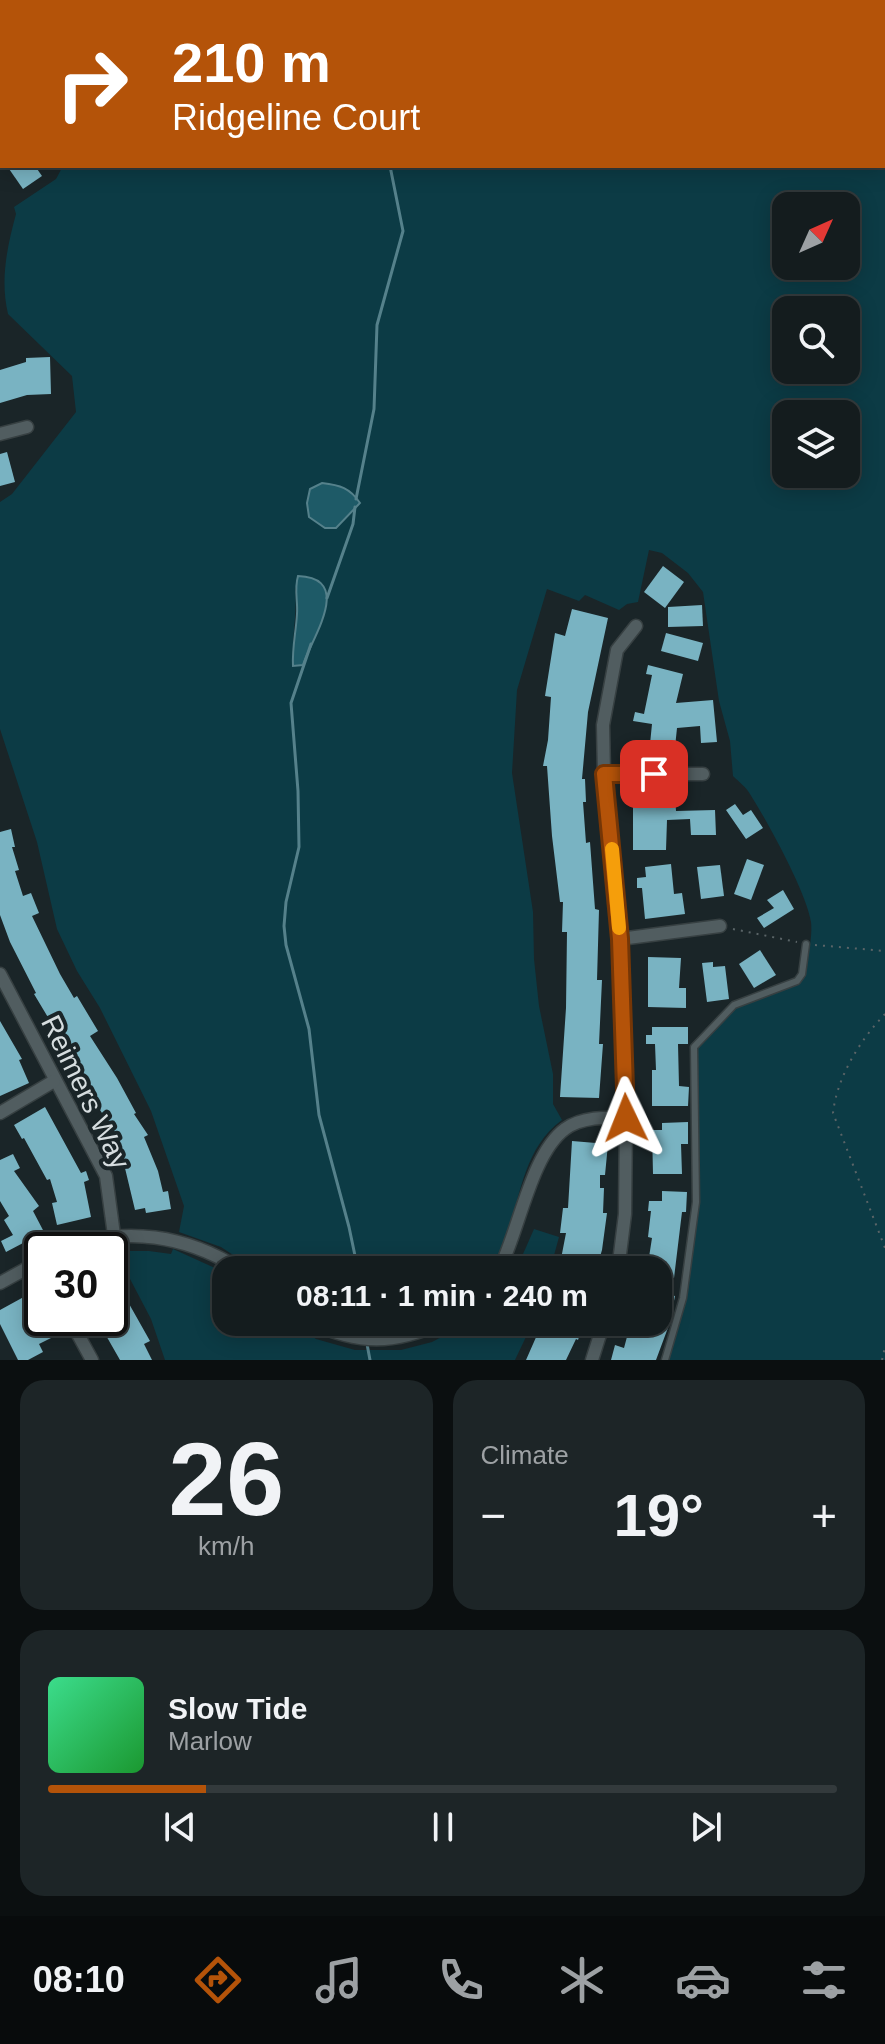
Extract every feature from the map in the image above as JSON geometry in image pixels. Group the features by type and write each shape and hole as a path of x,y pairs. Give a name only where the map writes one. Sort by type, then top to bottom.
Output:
{"street":[{"path":"0,434 27,427"},
{"path":"620,1256 625,1214 626,1118 620,939 604,774 603,725 617,650 636,626"},
{"path":"604,774 703,774"},
{"path":"620,939 720,926"},
{"name":"Reimers Way","path":"0,974 106,1176 114,1232"},
{"path":"0,1113 54,1081"},
{"path":"504,1256 541,1157 553,1140 567,1127 585,1121 626,1118"},
{"path":"128,1235 152,1236 186,1243 217,1256"},
{"path":"0,1283 24,1272"},
{"path":"79,1336 92,1360"},
{"path":"344,1336 377,1341 407,1336"},
{"path":"592,1360 600,1336"}],"lane":[{"path":"665,1360 683,1298 694,1216 694,1047 734,1005 797,981 802,974 806,944"}],"path":[{"path":"885,1014 870,1031 835,1091 833,1113 885,1248"},
{"path":"882,1360 885,1347"}],"shaded area":[{"path":"62,168 885,168 885,1360 668,1360 688,1287 694,1232 695,1050 736,1007 795,986 810,947 811,922 785,856 748,791 733,776 730,741 719,701 703,592 688,573 662,553 649,550 638,602 627,604 619,610 585,595 579,601 547,589 517,690 512,773 533,912 534,959 539,1006 553,1074 553,1104 562,1120 546,1135 534,1153 498,1256 235,1256 221,1247 179,1232 184,1206 151,1111 57,929 37,842 0,729 0,502 12,494 76,412 72,376 8,314 6,264 16,214 14,207 56,179","holes":["295,587 316,635 303,665 293,666"]},
{"path":"322,483 344,488 360,503 336,528 325,528 309,517 307,503 310,489"},
{"path":"298,576 315,579 324,587 327,598 320,626 303,665 293,666 296,586"},
{"path":"534,1229 559,1237 554,1256 522,1256"},
{"path":"173,1249 212,1267 212,1336 311,1336 355,1350 401,1350 443,1336 526,1336 515,1360 165,1360 151,1319 129,1277 128,1251 171,1254"}],"building":[{"path":"8,168 36,168 42,176 23,189"},
{"path":"50,357 51,394 27,395 0,403 0,370 26,362 26,358"},
{"path":"7,452 15,482 0,486 0,454"},
{"path":"663,566 684,582 665,608 644,592"},
{"path":"702,605 703,626 668,627 668,607"},
{"path":"572,609 608,618 588,712 582,779 585,779 586,843 590,842 595,909 599,910 597,980 602,980 599,1044 603,1044 599,1098 560,1097 567,932 562,932 563,902 560,902 552,836 547,766 543,766 551,697 545,696 555,633 565,636"},
{"path":"666,633 703,643 698,661 661,651"},
{"path":"648,665 683,674 676,703 713,700 717,742 701,743 700,726 677,728 674,757 632,753 633,743 650,744 652,724 633,721 635,712 644,714 652,675 646,674"},
{"path":"675,798 676,811 715,810 716,835 691,835 690,819 667,820 666,850 633,850 633,799"},
{"path":"735,804 743,815 751,810 763,828 746,839 726,810"},
{"path":"11,829 15,847 12,847 19,870 15,871 23,896 31,893 39,913 32,916 60,974 98,1031 90,1036 148,1135 144,1137 163,1192 168,1191 171,1209 146,1213 145,1208 135,1210 124,1164 120,1165 116,1156 122,1154 105,1124 108,1122 98,1107 96,1109 78,1076 10,942 0,915 0,832"},
{"path":"747,859 764,865 751,900 734,894"},
{"path":"671,864 674,894 682,893 685,914 645,919 642,888 637,888 637,878 646,877 645,867"},
{"path":"720,865 724,896 701,899 697,867"},
{"path":"783,890 794,909 764,928 757,918 774,908 767,900"},
{"path":"760,950 776,975 754,988 739,964"},
{"path":"648,957 681,958 679,988 686,988 686,1008 648,1007"},
{"path":"713,962 713,967 725,966 729,999 707,1002 702,963"},
{"path":"0,1021 22,1059 19,1060 29,1083 0,1096"},
{"path":"652,1027 688,1027 688,1044 678,1044 679,1086 689,1087 688,1106 652,1106 655,1044 646,1044 646,1035 652,1035"},
{"path":"45,1107 81,1173 86,1171 89,1180 84,1182 91,1217 57,1225 52,1203 57,1202 50,1179 47,1180 14,1125"},
{"path":"688,1122 688,1144 681,1144 682,1174 653,1174 652,1130 662,1130 662,1123"},
{"path":"572,1141 608,1144 605,1175 600,1175 600,1188 604,1188 603,1213 607,1213 600,1256 562,1256 566,1233 560,1233 563,1208 568,1208"},
{"path":"13,1154 20,1168 14,1171 39,1206 33,1211 44,1232 24,1232 24,1243 6,1252 1,1241 13,1235 4,1220 9,1216 0,1201 0,1160"},
{"path":"662,1191 687,1192 674,1278 672,1256 649,1256 652,1238 648,1237 649,1201 662,1201"},
{"path":"24,1297 24,1336 55,1336 39,1344 43,1352 28,1360 18,1360 0,1324 0,1310"},
{"path":"128,1302 150,1341 144,1344 152,1360 120,1360 106,1336 128,1336"},
{"path":"537,1336 579,1336 566,1360 526,1360"},
{"path":"627,1336 665,1336 656,1360 611,1360 615,1345 624,1348"}],"waterway":[{"path":"356,499 374,409 377,325 403,231 390,168"},
{"path":"327,598 353,524 355,507"},
{"path":"311,644 291,703 299,847 286,902 284,926 286,945 309,1029 319,1115 355,1256"},
{"path":"367,1344 370,1360"}],"slow traffic":[{"path":"612,849 619,928"}],"route":[{"path":"626,1118 620,939 604,774 654,774"}]}
